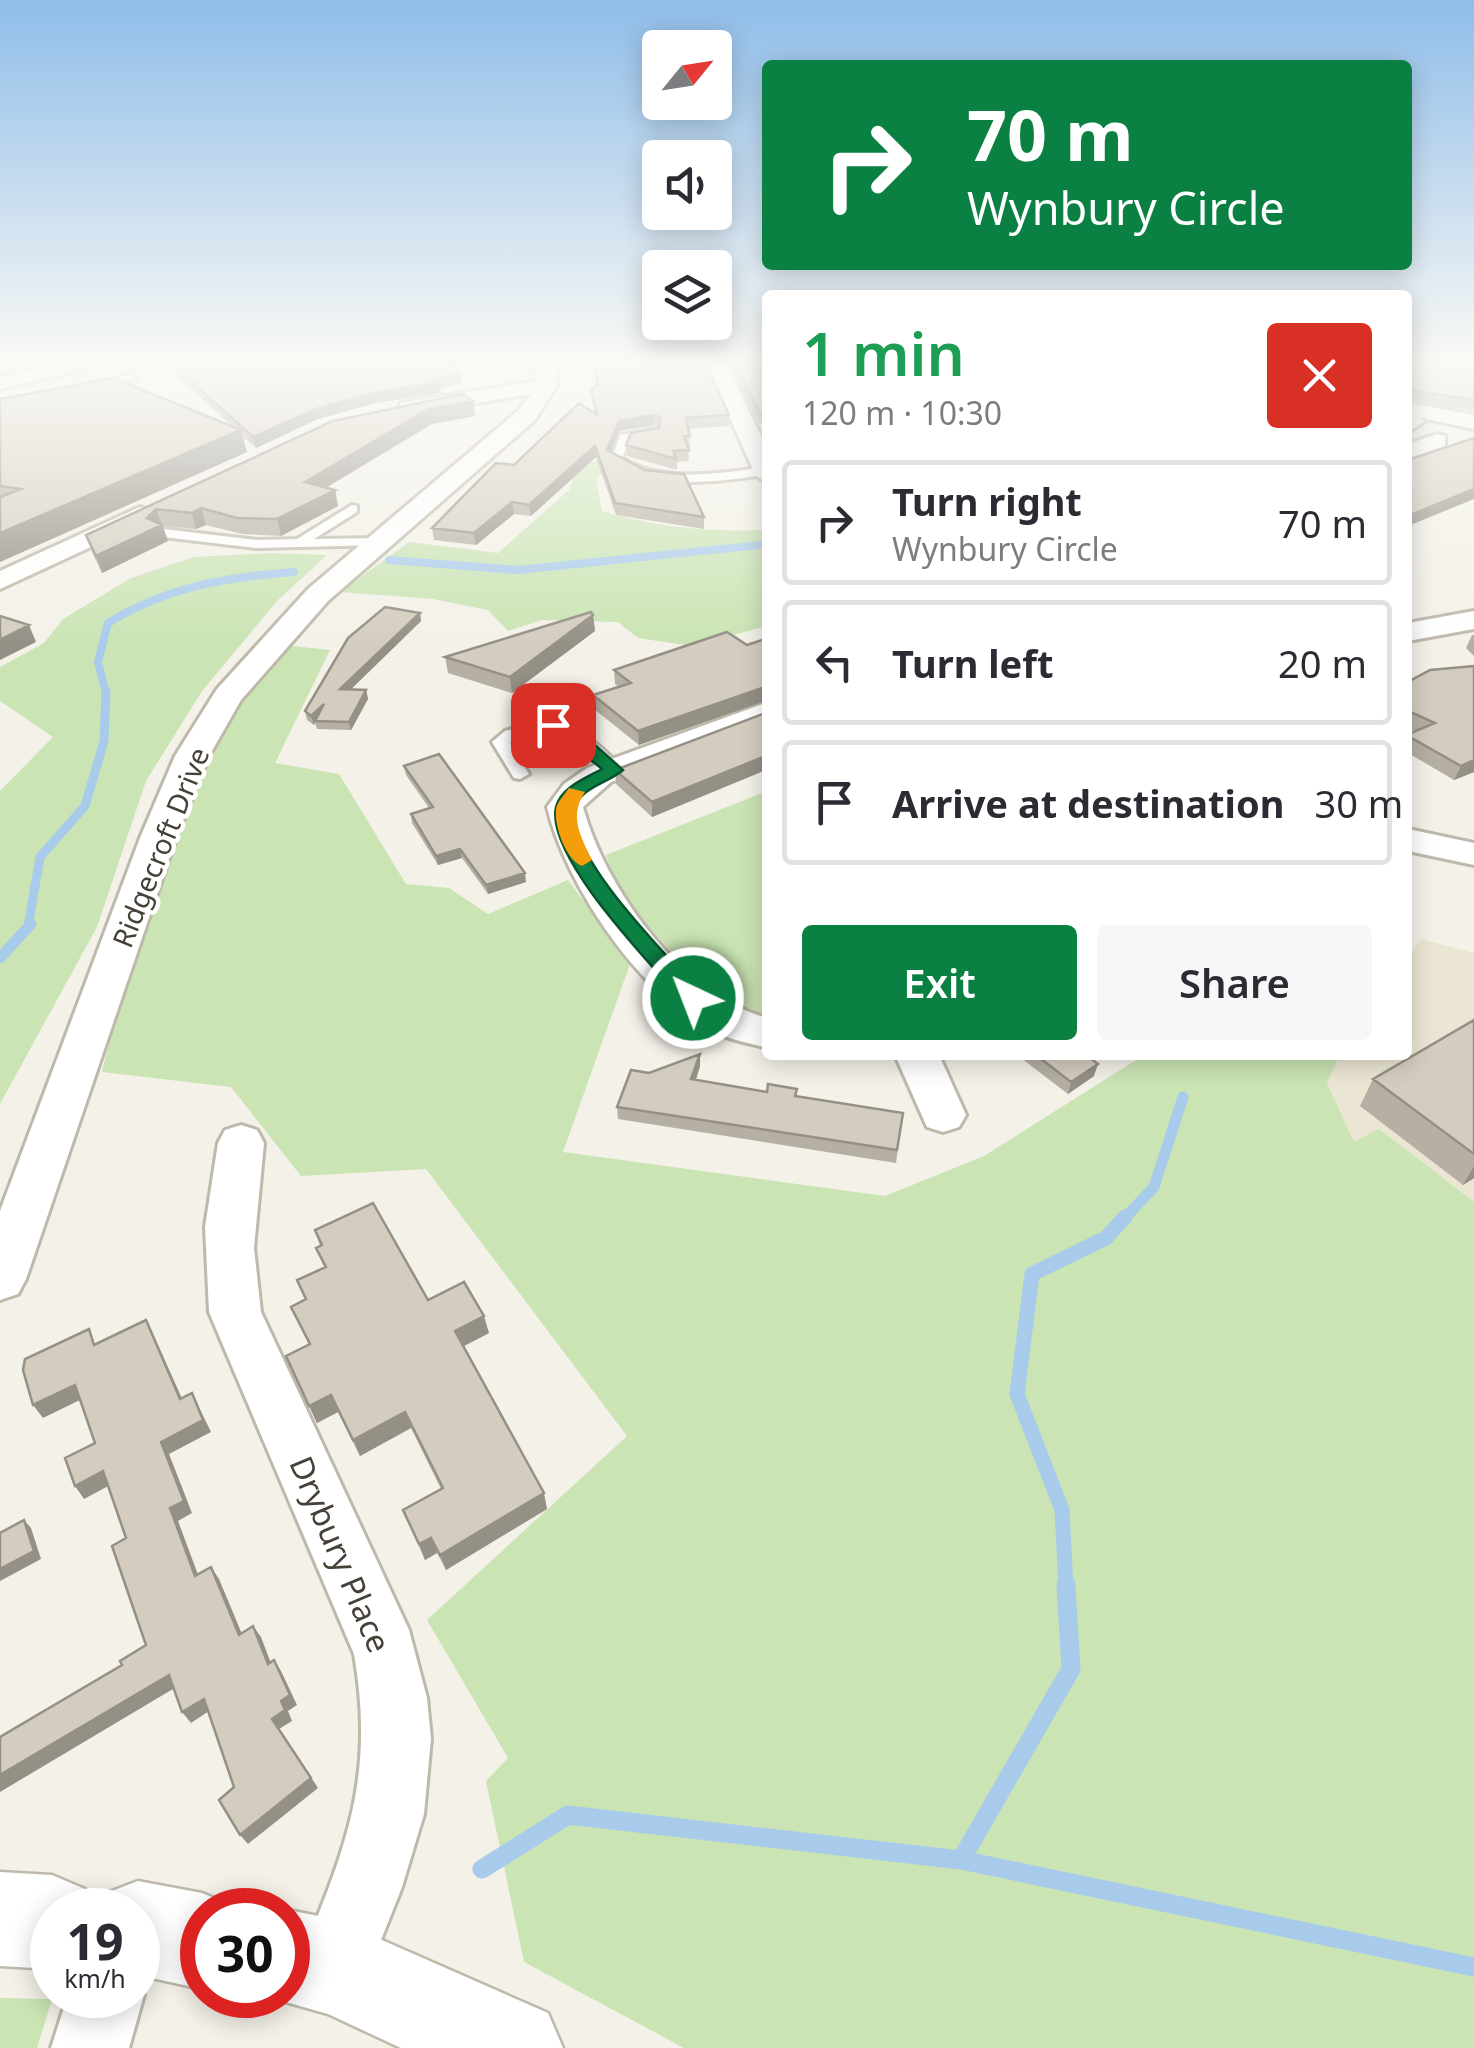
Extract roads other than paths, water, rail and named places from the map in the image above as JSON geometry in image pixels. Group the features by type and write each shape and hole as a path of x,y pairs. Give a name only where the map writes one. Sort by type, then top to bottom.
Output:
{"street":[{"name":"Ridgecroft Drive","path":"0,1278 158,838 192,756 228,696 267,648 379,542 483,454"},
{"path":"0,582 166,503"},
{"path":"1412,631 1474,620"},
{"path":"762,713 614,770 576,790 566,807 568,830 596,887 693,998 723,1019 762,1031"},
{"path":"1412,841 1474,854"},
{"path":"918,1060 943,1115"},
{"name":"Drybury Place","path":"241,1143 226,1235 226,1268 235,1312 386,1653 399,1706 398,1758 386,1834 311,1962"},
{"path":"0,1920 30,1921"},
{"path":"311,1962 513,2048"},
{"path":"90,2048 99,2018"}],"lane":[{"path":"619,454 617,462 640,471 707,477 762,473"},
{"path":"300,542 352,509"},
{"path":"163,532 257,544 379,542"},
{"path":"520,774 501,742 540,726 568,730 614,770"}],"waterway":[{"path":"389,560 518,570 762,545"},
{"path":"106,694 98,662 108,623 175,592 245,577 294,572"},
{"path":"28,927 40,857 85,806 104,741 106,694"},
{"path":"0,958 31,924"},
{"path":"1123,1220 1154,1187 1183,1097"},
{"path":"1066,1588 1062,1510 1017,1394 1032,1274 1106,1238 1125,1217"},
{"path":"961,1860 1071,1669 1066,1585"},
{"path":"482,1869 568,1815 961,1860"},
{"path":"961,1860 1474,1967"}]}
